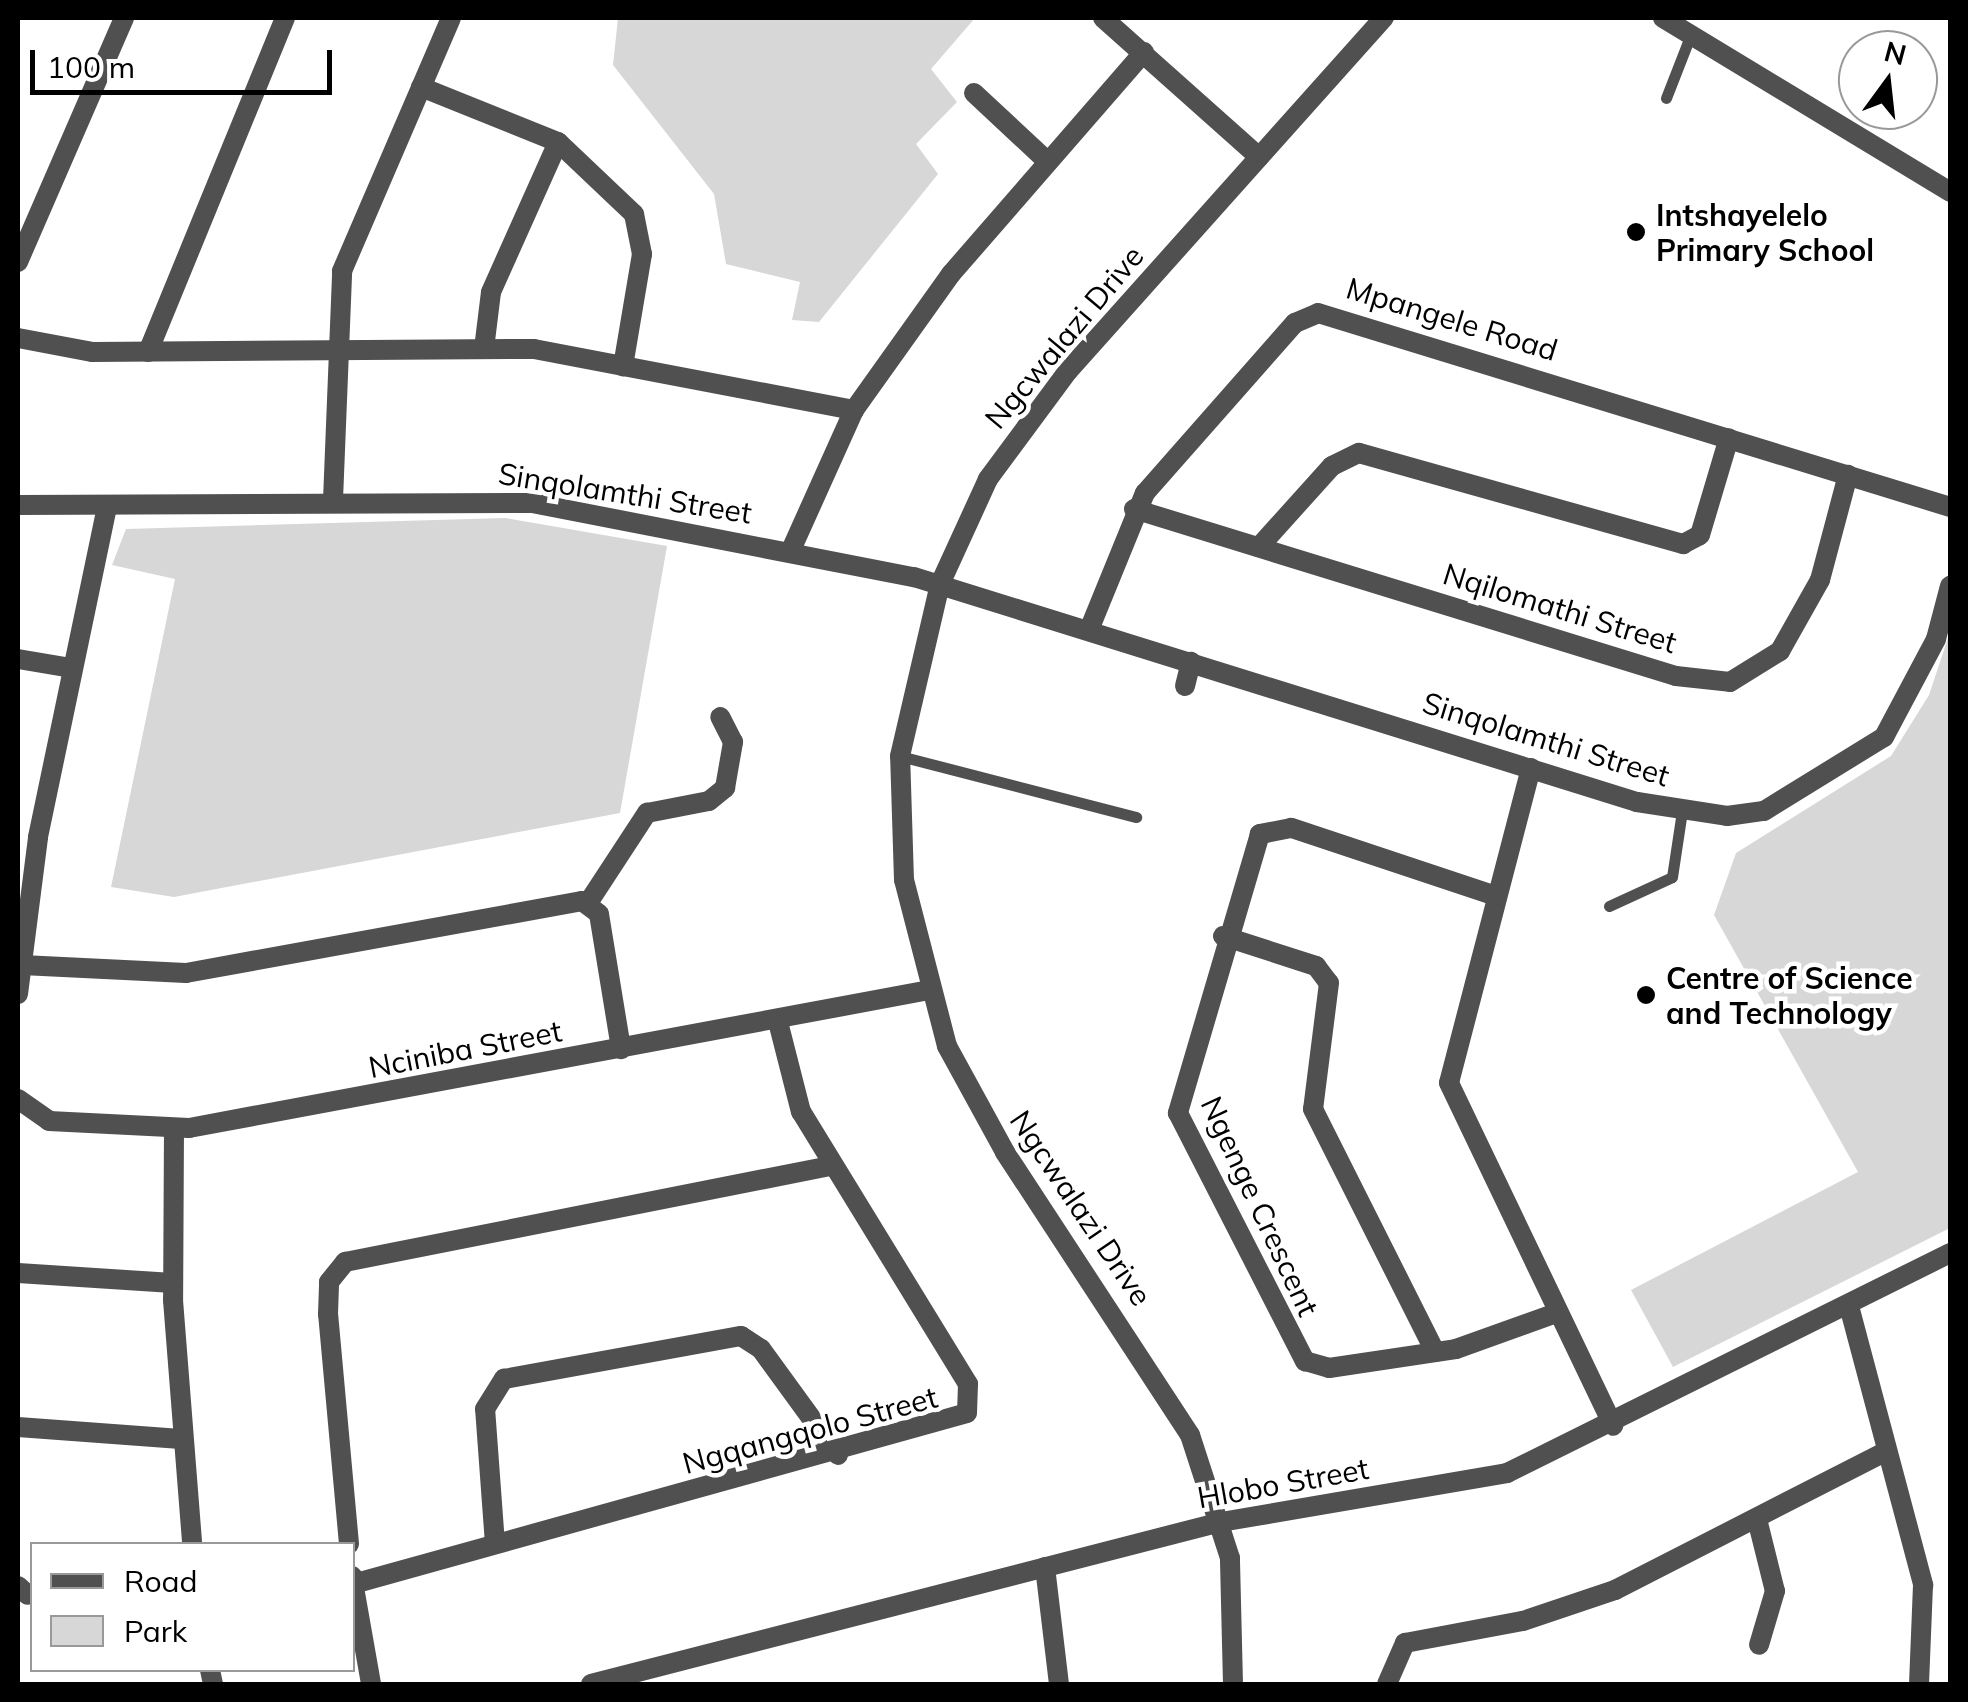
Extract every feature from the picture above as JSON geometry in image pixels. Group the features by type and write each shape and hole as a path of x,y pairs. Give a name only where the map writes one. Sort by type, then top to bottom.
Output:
{"street":[{"path":"18,262 124,18"},
{"path":"148,352 286,18"},
{"path":"333,500 333,349 347,251 452,18"},
{"path":"1104,18 1259,157"},
{"name":"Ngcwalazi Drive","path":"1234,1684 1236,1610 1221,1522 1181,1414 972,1098 928,990 904,880 900,756 940,584 988,479 1027,424 1384,18"},
{"path":"1663,18 1948,181"},
{"path":"791,550 854,410 951,274 1144,52"},
{"path":"420,87 558,142 640,230 623,366"},
{"path":"974,92 1048,162"},
{"path":"484,348 490,292 558,142"},
{"name":"Mpangele Road","path":"1088,630 1134,509 1295,323 1318,312 1950,507"},
{"path":"18,338 148,352 484,348 623,366 854,410"},
{"path":"1258,548 1332,466 1359,452 1684,544 1700,535 1729,438"},
{"name":"Nqilomathi Street","path":"1134,509 1676,676 1730,682 1780,652 1820,580 1848,475"},
{"name":"Sinqolamthi Street","path":"23,498 107,508 333,500 532,503 791,550 940,584 1531,768 1682,810 1764,812 1857,760 1884,737 1920,674 1950,586"},
{"path":"18,994 71,668 107,508"},
{"path":"18,659 71,668"},
{"path":"1185,686 1191,662"},
{"path":"22,964 186,972 588,903 646,813 709,801 726,788 734,742 720,717"},
{"path":"1531,768 1449,1083 1554,1314 1612,1426"},
{"name":"Ngenge Crescent","path":"1496,896 1274,827 1250,848 1222,936 1178,1113 1296,1354 1329,1368 1435,1352 1554,1314"},
{"path":"588,903 598,914 621,1049"},
{"path":"1222,936 1316,966 1330,983 1312,1109 1435,1352"},
{"name":"Nciniba Street","path":"18,1099 49,1121 174,1128 778,1022 928,990"},
{"name":"Ngqangqolo Street","path":"355,1584 955,1423 971,1399 828,1166 801,1112 778,1022"},
{"path":"174,1128 173,1283 181,1439 192,1542"},
{"path":"349,1542 328,1314 330,1282 345,1262 828,1166"},
{"name":"Hlobo Street","path":"591,1684 1221,1522 1507,1472 1612,1426 1950,1253"},
{"path":"18,1273 173,1283"},
{"path":"1850,1306 1924,1585 1919,1684"},
{"path":"495,1544 485,1409 504,1379 742,1336 761,1349 838,1455"},
{"path":"18,1427 181,1439"},
{"path":"1387,1684 1405,1643 1550,1614 1756,1519 1886,1451"},
{"path":"1756,1519 1775,1592 1759,1646"},
{"path":"1046,1567 1060,1684"},
{"path":"355,1590 371,1684"}],"lane":[{"path":"1666,98 1691,34"},
{"path":"900,756 1136,817"},
{"path":"1610,906 1672,877 1682,810"}],"green space":[{"path":"618,18 975,18 931,69 957,102 916,144 938,174 819,322 792,320 800,282 726,264 714,194 613,65"},
{"path":"505,518 667,546 620,813 174,897 111,887 175,579 112,565 126,529"},
{"path":"1950,632 1950,1228 1673,1367 1631,1290 1858,1172 1714,915 1736,853 1891,756 1929,695"}],"place":[{"name":"Intshayelelo Primary School","path":"1636,232"},
{"name":"Centre of Science and Technology","path":"1646,995"}]}
